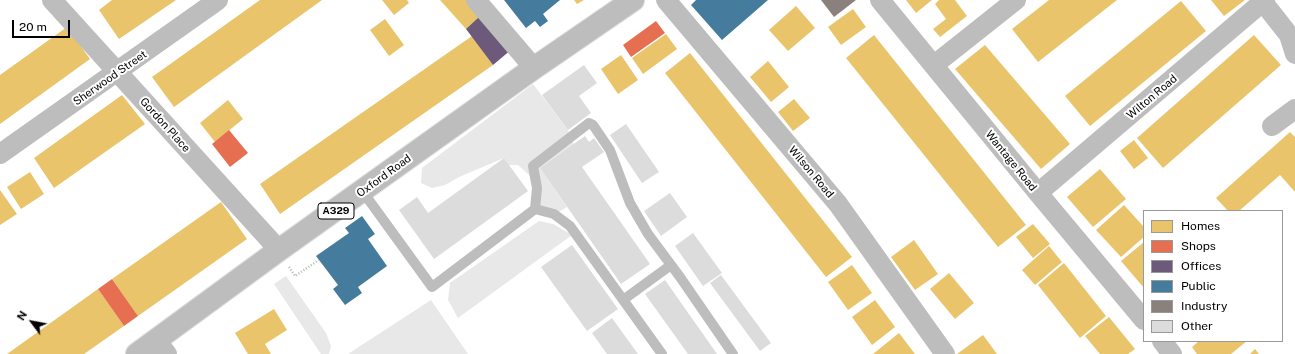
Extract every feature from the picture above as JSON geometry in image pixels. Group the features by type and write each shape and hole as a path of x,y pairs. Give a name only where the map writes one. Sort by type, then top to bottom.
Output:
{"main road":[{"name":"Oxford Road","path":"137,354 162,347 278,250 363,192 534,68 633,0"}],"street":[{"name":"Gordon Place","path":"52,0 278,250"},
{"name":"Sherwood Street","path":"0,154 118,73 218,0"},
{"path":"476,0 534,68"},
{"name":"Wilson Road","path":"666,0 838,204 945,354"},
{"name":"Wantage Road","path":"880,0 1143,319"},
{"path":"934,65 1016,0"},
{"path":"1264,1 1289,35 1295,54"},
{"name":"Wilton Road","path":"1038,193 1264,1"},
{"path":"1272,126 1295,109"},
{"path":"1163,342 1172,354"}],"lane":[{"path":"363,192 432,287 535,209 537,188 533,166 590,123 593,125 610,150 630,204 648,234 733,354"},
{"path":"535,209 554,214 570,226 662,354"},
{"path":"623,300 671,265"}],"path":[{"path":"278,250 295,276 319,260"}],"shaded area":[{"path":"533,84 568,130 574,144 540,168 567,207 550,217 531,206 541,186 518,165 509,165 504,158 459,177 445,185 432,188 421,183 422,168"},
{"path":"539,221 553,224 572,235 458,318 448,300 450,283"},
{"path":"286,276 326,333 331,346 329,354 321,354 274,284"},
{"path":"431,300 468,354 348,354"}],"building: Homes":[{"path":"112,0 176,0 119,39 99,10"},
{"path":"260,0 322,0 174,107 152,77"},
{"path":"382,0 407,0 409,3 394,15"},
{"path":"440,0 466,0 480,16 466,29"},
{"path":"574,0 584,0 577,4"},
{"path":"906,0 932,0 916,13"},
{"path":"939,0 955,0 967,16 940,37 933,29 946,19 935,4"},
{"path":"1049,0 1117,0 1038,62 1012,29"},
{"path":"1211,0 1245,0 1224,16"},
{"path":"1181,1 1206,31 1090,126 1065,96"},
{"path":"796,6 815,28 788,51 769,30"},
{"path":"853,9 866,27 841,45 828,27"},
{"path":"385,19 404,45 389,56 370,30"},
{"path":"67,27 90,59 0,124 0,75"},
{"path":"666,34 677,49 643,74 632,58"},
{"path":"874,35 1026,225 998,247 846,58"},
{"path":"1254,35 1281,65 1163,168 1137,138"},
{"path":"472,36 493,65 280,214 260,184"},
{"path":"985,45 1070,144 1041,169 955,69"},
{"path":"690,53 852,257 826,277 665,73"},
{"path":"621,55 638,80 618,94 601,69"},
{"path":"768,61 789,87 771,102 750,77"},
{"path":"122,95 145,124 54,188 34,158"},
{"path":"794,99 810,118 793,131 778,112"},
{"path":"228,100 243,119 215,142 200,123"},
{"path":"1290,132 1295,137 1295,192 1280,175 1240,210 1227,210 1216,198"},
{"path":"1134,140 1148,158 1134,169 1120,151"},
{"path":"1100,169 1126,199 1093,227 1067,197"},
{"path":"30,172 44,194 21,209 7,187"},
{"path":"0,190 17,214 0,225"},
{"path":"221,202 247,239 138,316 112,279"},
{"path":"1124,205 1143,226 1143,238 1121,257 1096,230"},
{"path":"1033,224 1050,244 1033,258 1016,237"},
{"path":"914,240 938,274 915,290 891,257"},
{"path":"1143,243 1143,287 1121,261"},
{"path":"1049,246 1062,262 1035,285 1022,270"},
{"path":"1064,263 1106,316 1080,338 1038,285"},
{"path":"852,265 872,293 848,310 828,282"},
{"path":"949,273 974,303 955,319 930,289"},
{"path":"98,289 124,326 84,354 7,354"},
{"path":"875,300 895,327 872,345 852,317"},
{"path":"274,309 287,330 265,344 271,354 248,354 235,333"},
{"path":"1109,317 1135,349 1128,354 1100,354 1085,336"},
{"path":"899,333 915,354 873,354"},
{"path":"983,335 997,354 957,354"},
{"path":"1198,342 1246,342 1231,354 1197,354 1192,347"},
{"path":"1255,349 1259,354 1250,354"}],"building: Shops":[{"path":"656,21 665,33 631,57 623,45"},
{"path":"229,130 248,153 230,167 212,144"},
{"path":"112,279 138,316 124,326 98,289"}],"building: Offices":[{"path":"480,16 512,49 493,65 466,29"}],"building: Public":[{"path":"504,0 560,0 543,14 548,21 540,27 535,21 526,28"},
{"path":"696,0 768,0 722,40 691,5"},
{"path":"362,216 375,234 368,239 387,266 358,287 362,293 345,305 333,289 338,285 316,256 349,233 345,228"}],"building: Industry":[{"path":"821,0 856,0 834,17"}],"building: Other":[{"path":"584,65 597,83 579,96 591,113 568,130 542,95"},
{"path":"626,124 659,172 642,183 610,135"},
{"path":"585,136 589,142 594,138 604,152 582,167 650,264 621,284 540,168"},
{"path":"504,158 528,191 434,259 399,210 417,197 428,213"},
{"path":"670,193 687,217 661,236 644,211"},
{"path":"693,233 722,273 703,286 675,246"},
{"path":"572,245 618,309 587,331 541,267"},
{"path":"721,275 771,343 760,351 710,283"},
{"path":"665,280 717,354 688,354 645,294"},
{"path":"612,318 638,354 607,354 592,333"}]}
